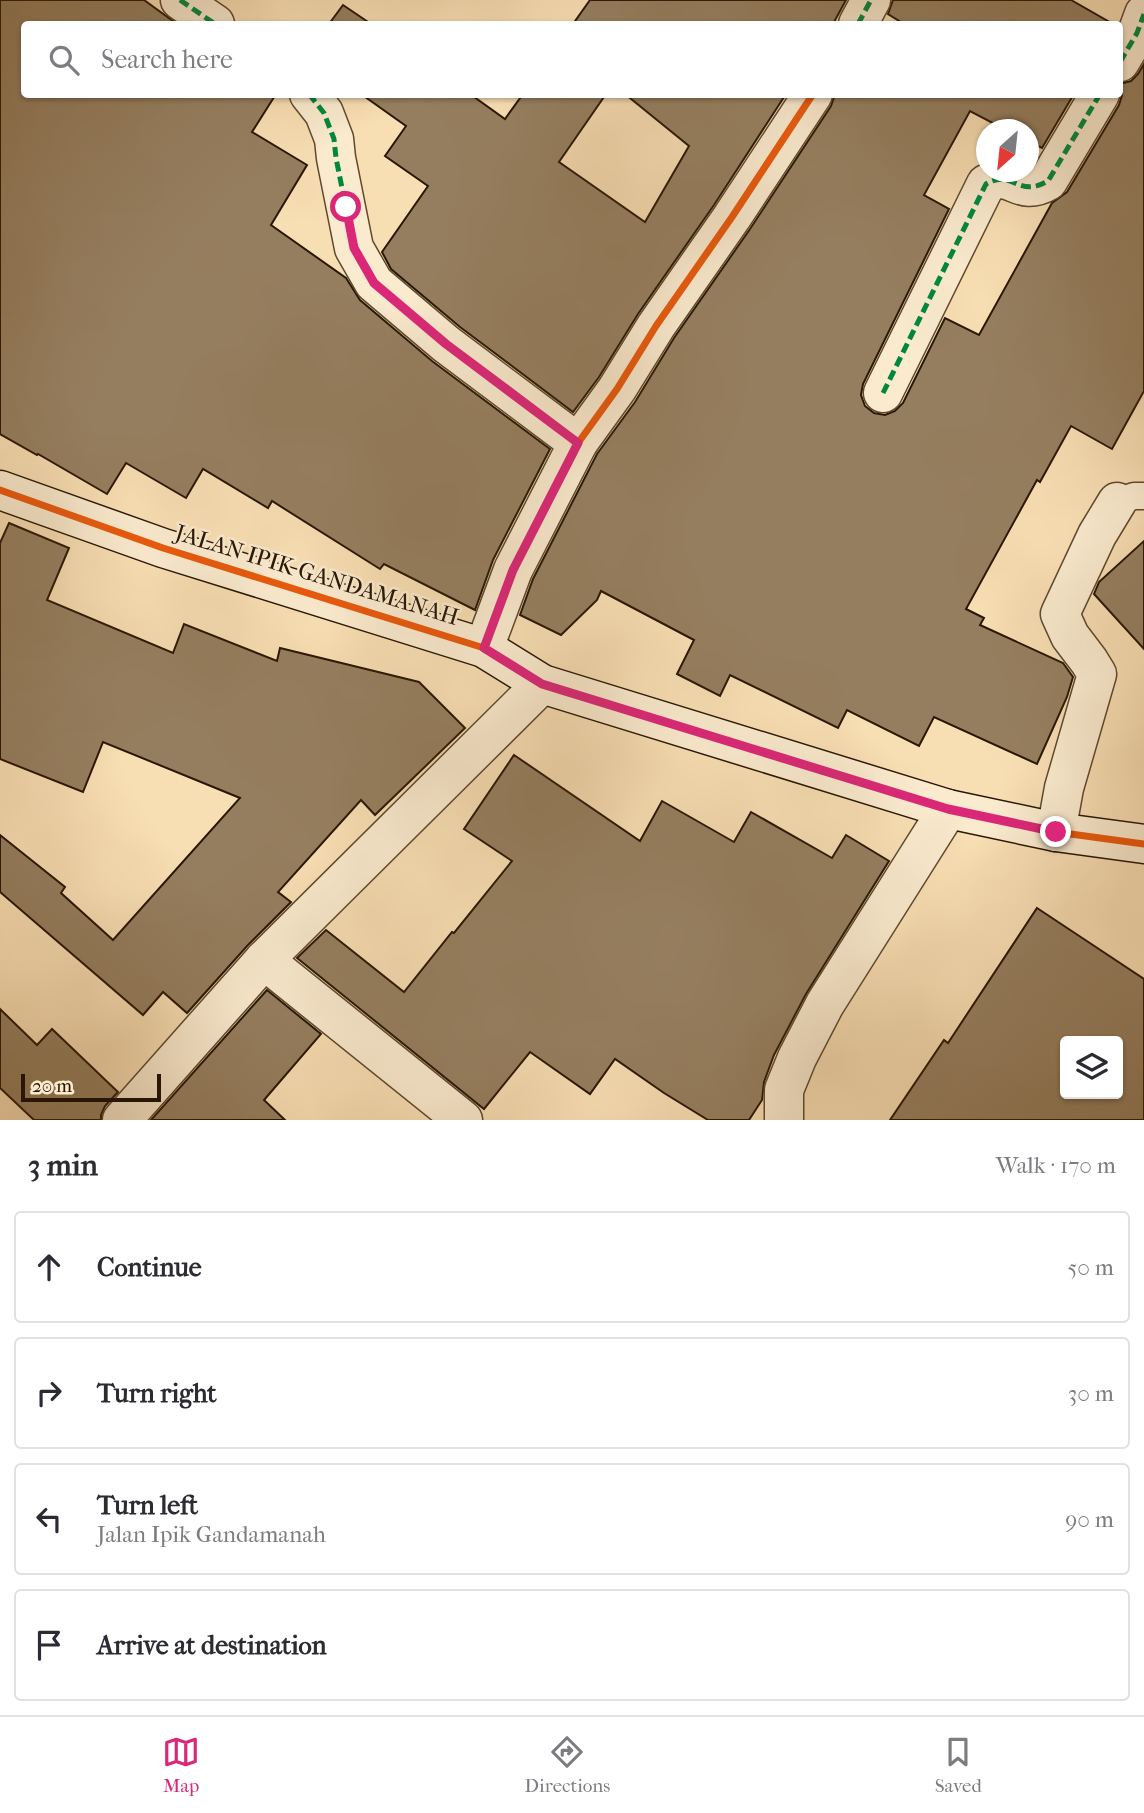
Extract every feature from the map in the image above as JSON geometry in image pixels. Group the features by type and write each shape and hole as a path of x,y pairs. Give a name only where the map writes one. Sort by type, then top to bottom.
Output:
{"street":[{"path":"180,0 211,21"},
{"path":"860,21 872,0"},
{"path":"1123,56 1137,33 1144,14"},
{"path":"312,98 324,113 334,139 354,248 374,283 446,344 578,443"},
{"path":"484,648 513,570 578,443 617,389 656,326 810,98"},
{"path":"883,393 986,184 1005,178 1019,186 1030,188 1048,181 1098,98"},
{"name":"JALAN IPIK GANDAMANAH","path":"0,490 163,548 484,648 542,684 948,809 1056,832 1144,844"},
{"path":"1056,832 1065,788 1097,674 1070,636 1060,614 1097,535 1130,499"},
{"path":"122,1120 264,960 542,684"},
{"path":"784,1120 784,1090 825,1004 948,809"},
{"path":"264,960 463,1120"}],"building":[{"path":"0,0 144,0 173,21 21,21 21,98 273,98 252,132 307,165 271,225 346,278 360,300 432,361 550,449 493,560 475,610 384,564 380,569 272,501 268,508 203,469 186,498 126,463 107,494 0,434"},
{"path":"590,0 846,0 835,21 575,21"},
{"path":"893,0 1071,0 1108,21 899,21 888,14"},
{"path":"343,5 367,21 331,21"},
{"path":"1144,64 1144,391 1112,449 1071,426 1040,482 1037,480 966,609 984,618 980,625 1063,663 1073,677 1067,697 1037,764 934,717 919,746 847,710 838,728 730,675 720,696 677,674 694,640 601,591 597,600 561,635 520,615 533,579 597,454 635,402 674,338 750,229 834,98 1072,98 1042,148 1039,146 1039,119 985,119 970,111 924,195 949,209 863,384 861,395 865,406 874,413 885,415 895,411 903,403 945,318 979,335 1052,203 1067,192 1123,98 1123,83 1131,81"},
{"path":"367,98 476,98 505,119 520,98 603,98 559,162 645,222 689,146 630,98 783,98 714,205 638,314 599,377 573,412 460,327 391,269 382,252 428,186 385,156 406,126"},
{"path":"9,523 69,548 47,600 173,653 184,624 277,661 280,648 419,682 465,728 375,815 361,800 278,892 291,902 187,1013 163,992 143,1015 0,892 0,835 65,887 61,893 113,940 240,798 103,742 83,792 0,759 0,543"},
{"path":"1144,541 1144,649 1094,594 1099,582"},
{"path":"514,755 640,841 662,801 734,842 751,812 832,858 846,835 889,861 806,994 774,1055 764,1082 762,1100 749,1120 708,1120 615,1059 590,1094 530,1052 484,1109 297,958 326,930 404,992 512,861 464,829"},
{"path":"1037,908 1144,979 1144,1120 890,1120 944,1040 948,1043"},
{"path":"267,990 321,1034 264,1100 285,1120 151,1120"},
{"path":"0,1009 37,1045 52,1029 118,1092 105,1106 101,1120 34,1120 0,1088"}],"marked path":[{"path":"180,0 211,21"},
{"path":"860,21 871,0"},
{"path":"1123,57 1144,14"},
{"path":"312,98 324,113 334,139 354,248 374,283 446,344 578,443"},
{"path":"883,393 986,184 1003,179 1029,187 1048,181 1098,98"}],"cycle path":[{"path":"484,648 513,570 578,443 617,389 656,326 810,98"},
{"path":"0,490 163,548 484,648 542,684 948,809 1056,832 1144,844"}],"route":[{"path":"346,207 354,248 374,283 446,344 578,443 513,570 484,648 542,684 948,809 1056,832"}]}
